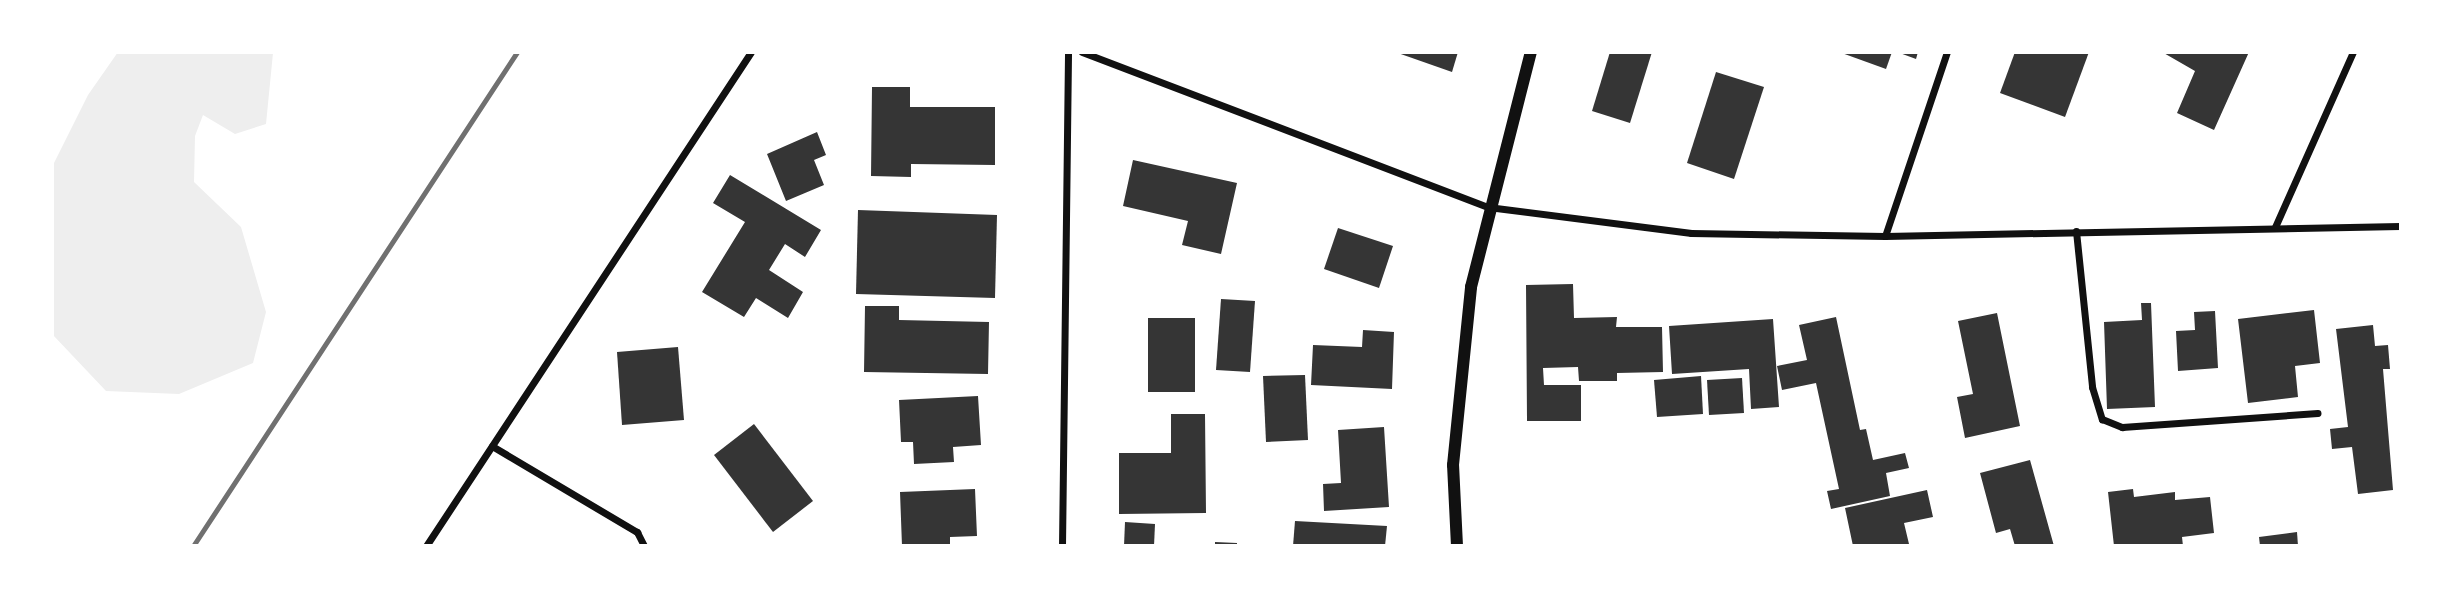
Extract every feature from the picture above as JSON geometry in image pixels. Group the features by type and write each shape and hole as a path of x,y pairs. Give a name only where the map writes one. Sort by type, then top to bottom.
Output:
{"street":[{"path":"426,545 751,52"},
{"path":"1062,545 1068,52"},
{"path":"1082,52 1488,207 1691,233 1885,236 2400,226"},
{"path":"1457,545 1453,465 1459,373 1488,207 1531,52"},
{"path":"1885,236 1947,52"},
{"path":"2275,227 2353,52"},
{"path":"2076,231 2092,387 2102,419 2123,427 2318,413"},
{"path":"492,446 637,532 644,545"}],"shaded area":[{"path":"118,52 273,53 266,124 235,134 203,115 195,136 194,182 241,227 266,312 253,363 179,394 106,391 53,335 53,165 88,95"}],"building":[{"path":"1395,52 1458,52 1452,72"},
{"path":"1610,52 1652,52 1630,123 1592,111"},
{"path":"1839,52 1892,52 1886,69"},
{"path":"1897,52 1918,52 1916,59"},
{"path":"2015,52 2089,52 2065,117 2000,93"},
{"path":"2162,52 2249,52 2214,130 2177,113 2195,71"},
{"path":"1716,72 1764,87 1734,179 1687,163"},
{"path":"872,87 910,87 910,107 995,107 995,165 911,164 911,177 871,176"},
{"path":"817,132 826,155 814,160 824,185 786,201 767,154"},
{"path":"1133,160 1237,183 1221,254 1182,245 1188,221 1123,206"},
{"path":"730,175 821,230 805,257 785,244 769,270 803,292 788,318 756,298 744,317 702,292 745,222 713,203"},
{"path":"858,210 997,215 995,298 856,294"},
{"path":"1338,228 1393,246 1379,288 1324,269"},
{"path":"1573,284 1574,318 1617,317 1616,327 1662,327 1663,372 1617,373 1617,381 1579,381 1578,367 1543,368 1544,385 1581,385 1581,421 1527,421 1526,285"},
{"path":"1221,299 1255,301 1250,372 1216,370"},
{"path":"2141,303 2151,303 2155,407 2107,409 2104,322 2142,320"},
{"path":"865,306 899,306 899,320 989,322 988,374 864,372"},
{"path":"2314,310 2320,363 2295,366 2298,397 2248,403 2238,319"},
{"path":"2215,311 2218,368 2178,371 2176,331 2195,330 2194,312"},
{"path":"1997,313 2020,426 1965,438 1957,397 1973,394 1958,321"},
{"path":"1836,317 1860,430 1866,429 1873,460 1905,453 1909,468 1886,473 1890,496 1831,509 1827,491 1839,489 1816,383 1782,390 1777,366 1807,360 1799,325"},
{"path":"1148,318 1195,318 1195,392 1148,392"},
{"path":"1773,319 1779,407 1751,409 1749,369 1672,374 1669,326"},
{"path":"2373,325 2375,346 2388,345 2390,369 2383,369 2393,490 2358,494 2352,447 2332,449 2330,429 2348,427 2336,329"},
{"path":"1363,330 1394,332 1392,389 1311,385 1313,345 1362,347"},
{"path":"678,347 684,420 622,425 617,352"},
{"path":"1305,375 1308,440 1266,442 1263,376"},
{"path":"1701,376 1703,414 1657,417 1654,380"},
{"path":"1742,378 1744,413 1709,415 1707,380"},
{"path":"978,396 981,445 953,447 954,462 914,464 913,442 901,442 899,400"},
{"path":"1171,414 1205,414 1206,513 1119,514 1119,453 1171,453"},
{"path":"754,424 813,501 773,532 714,455"},
{"path":"1384,427 1389,507 1324,511 1323,484 1341,483 1338,430"},
{"path":"2030,460 2054,546 2015,546 2010,529 1996,533 1980,473"},
{"path":"975,489 977,536 950,537 950,546 902,546 900,492"},
{"path":"2133,489 2134,497 2175,492 2175,500 2210,497 2214,533 2182,537 2183,546 2114,546 2108,492"},
{"path":"1927,490 1933,517 1904,523 1909,544 1853,546 1845,508"},
{"path":"1295,521 1387,526 1385,546 1293,546"},
{"path":"1125,522 1155,524 1154,546 1124,546"},
{"path":"2297,532 2298,546 2260,546 2259,537"},
{"path":"1215,542 1237,543 1237,546 1215,546"}],"railway":[{"path":"193,546 517,52"}]}
